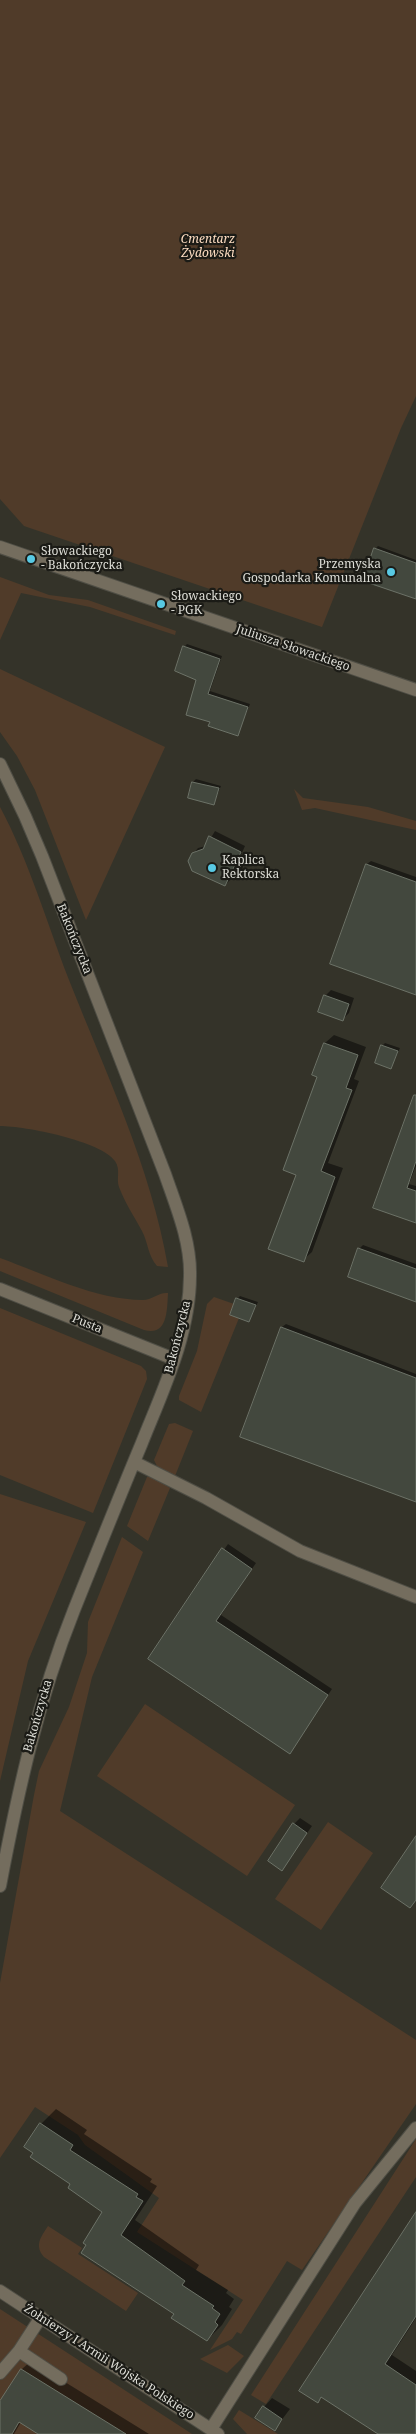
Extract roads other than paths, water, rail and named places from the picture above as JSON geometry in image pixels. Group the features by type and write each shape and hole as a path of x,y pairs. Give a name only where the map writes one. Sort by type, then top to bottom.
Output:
{"street":[{"name":"Juliusza Słowackiego","path":"0,547 416,690"},
{"name":"Bakończycka","path":"0,764 42,856 148,1127 182,1223 190,1275 186,1312 174,1359 73,1611 44,1692 19,1785 0,1886"},
{"name":"Pusta","path":"0,1289 174,1359"},
{"path":"134,1462 206,1498 300,1551 416,1597"},
{"path":"214,2432 355,2203 416,2128"},
{"name":"Żołnierzy I Armii Wojska Polskiego","path":"0,2290 214,2432"},
{"path":"0,2373 19,2351 41,2317"},
{"path":"19,2351 61,2379"}],"place":[{"name":"Słowackiego - Bakończycka","path":"31,559"},
{"name":"Przemyska Gospodarka Komunalna","path":"391,572"},
{"name":"Słowackiego - PGK","path":"161,604"},
{"name":"Kaplica Rektorska","path":"212,868"}],"park label":[{"name":"Cmentarz Żydowski","path":"208,247"}]}
